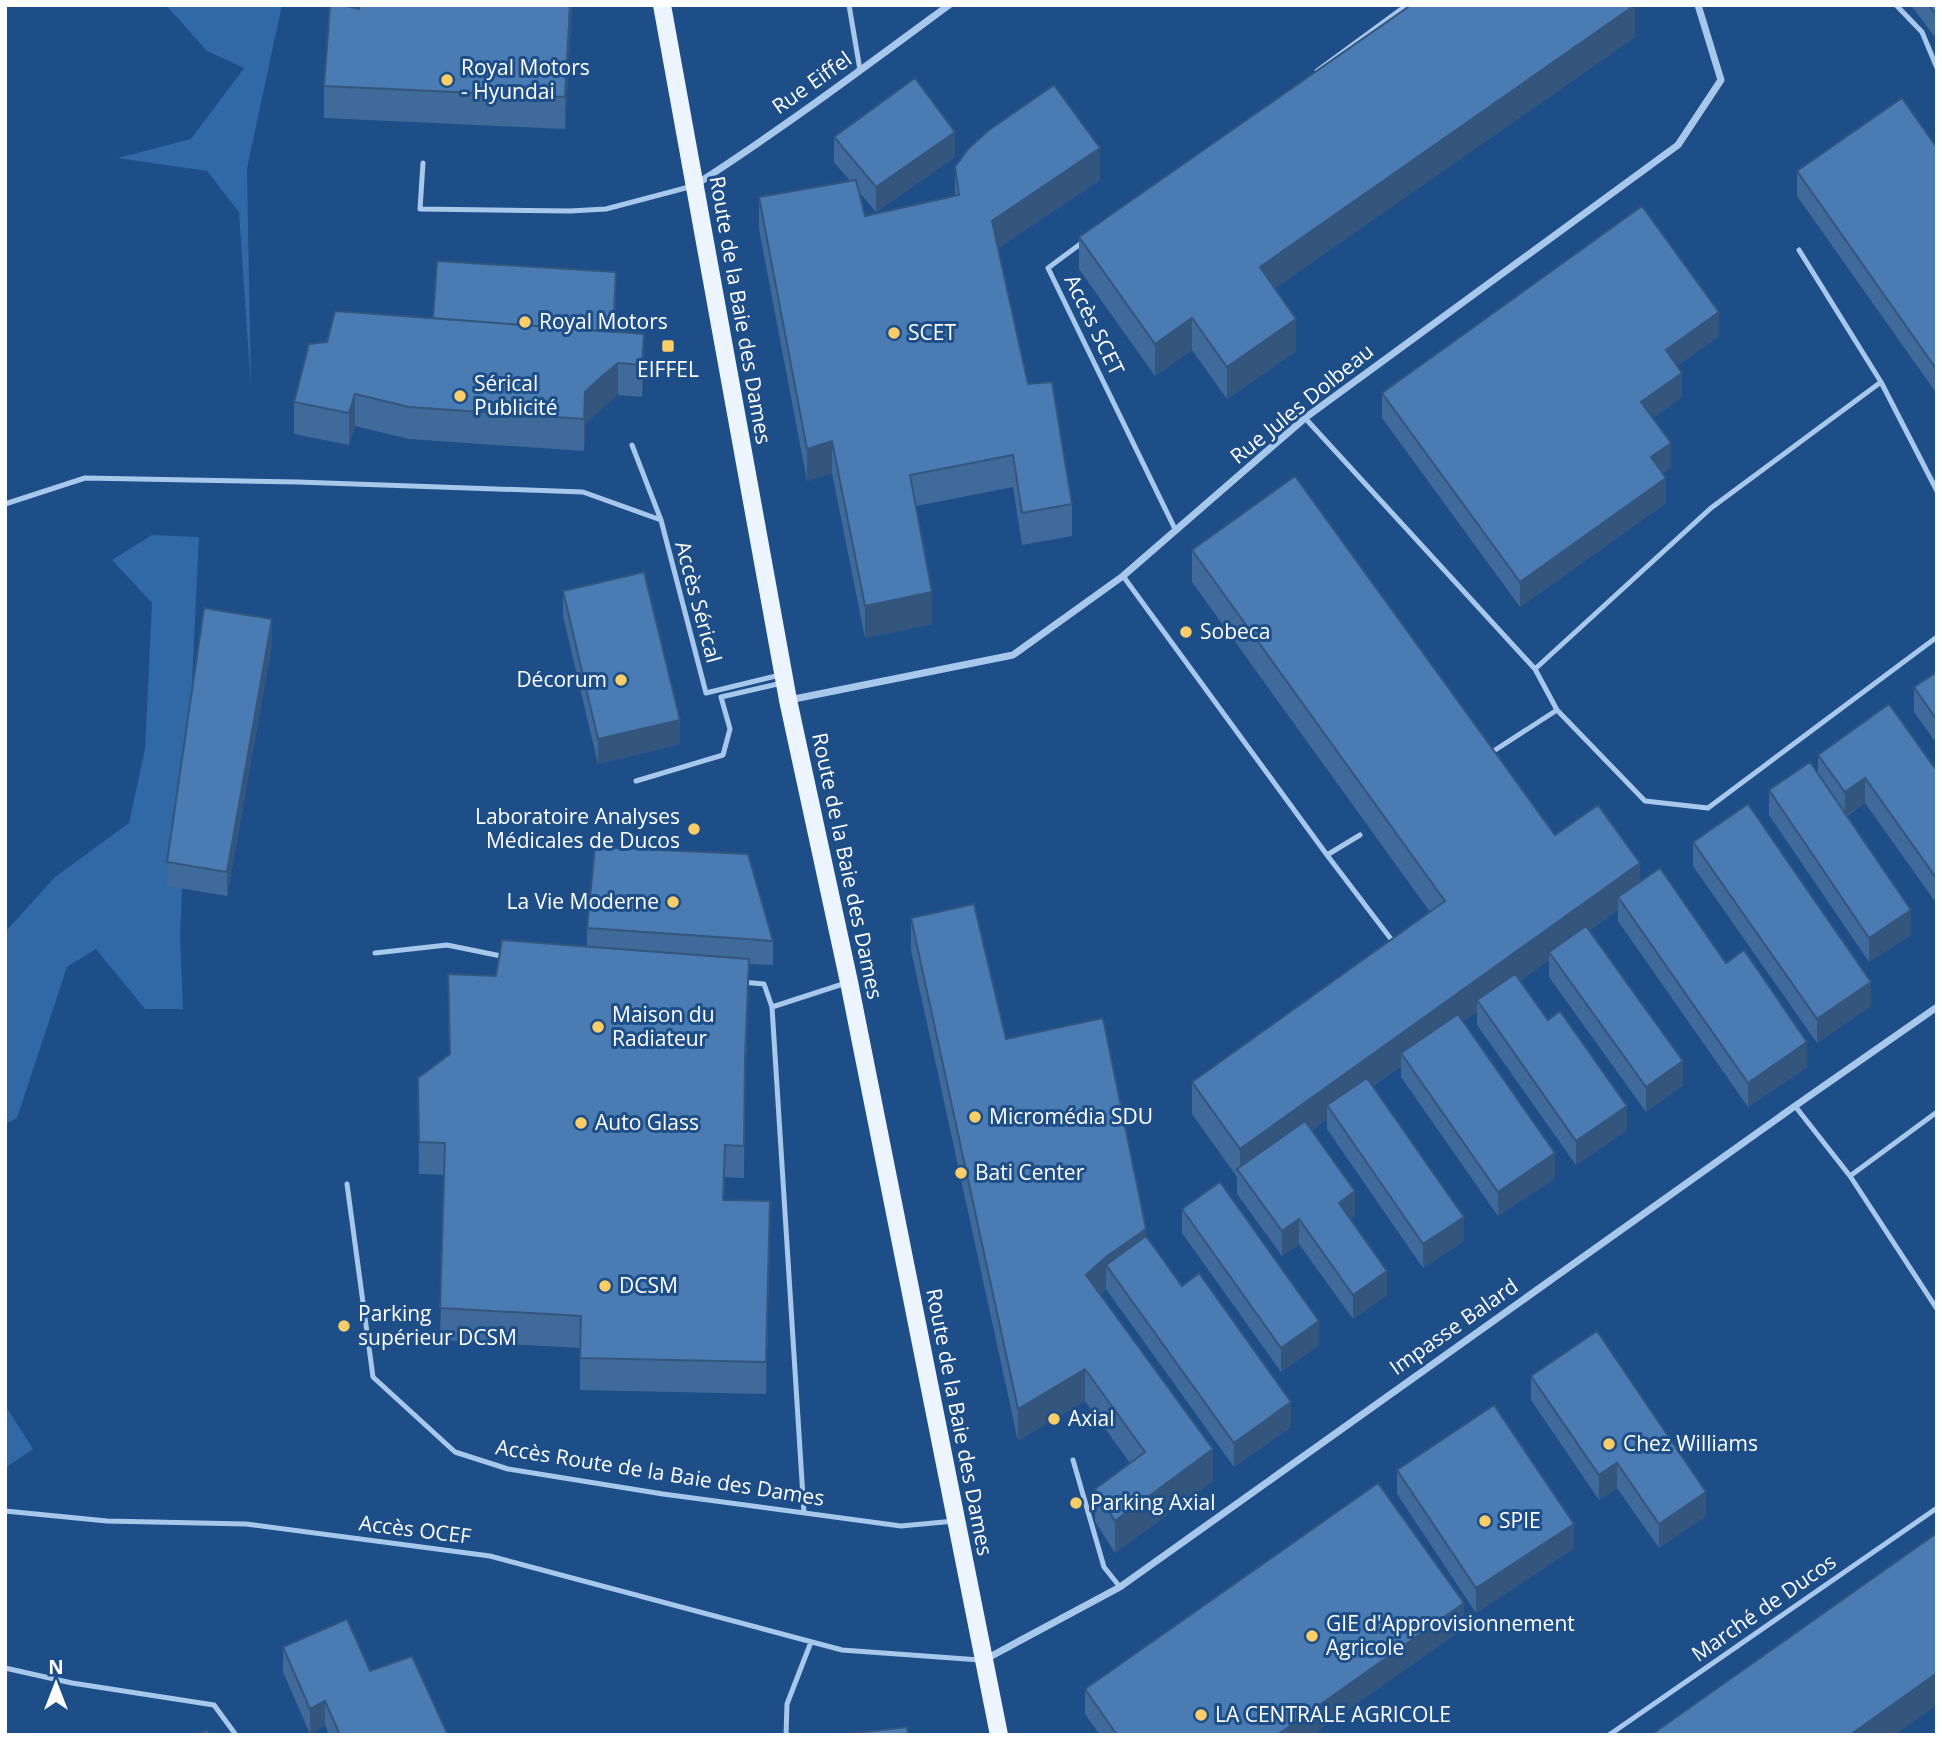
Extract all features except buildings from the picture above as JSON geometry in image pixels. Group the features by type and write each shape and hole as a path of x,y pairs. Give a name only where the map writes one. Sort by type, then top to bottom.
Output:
{"main road":[{"name":"Route de la Baie des Dames","path":"662,5 788,700 849,982 999,1734"}],"street":[{"name":"Rue Eiffel","path":"694,186 733,161 948,5"},
{"name":"Rue Jules Dolbeau","path":"788,700 1013,656 1123,576 1305,418 1678,145 1721,80 1698,5"},
{"name":"Impasse Balard","path":"983,1660 1120,1587 1937,1007"}],"lane":[{"path":"849,5 860,70"},
{"path":"1306,79 1407,5"},
{"path":"1896,5 1922,32 1937,68"},
{"path":"423,163 420,209 606,209 694,186"},
{"name":"Accès SCET","path":"1093,235 1048,268 1177,531"},
{"path":"1799,250 1881,382 1937,491"},
{"path":"1535,669 1711,508 1881,382"},
{"path":"1305,418 1535,669 1558,710 1645,801 1709,808 1937,637"},
{"name":"Accès Sérical","path":"632,445 661,520 706,693 784,678"},
{"path":"5,505 85,478 285,482 583,492 661,520"},
{"path":"1123,576 1394,943"},
{"path":"636,780 723,755 730,729 721,697 784,678"},
{"path":"1483,757 1558,710"},
{"path":"1328,855 1360,835"},
{"path":"375,953 447,945 519,958"},
{"path":"738,981 764,984 772,1007 804,1513"},
{"path":"772,1007 849,982"},
{"path":"1795,1106 1850,1176 1937,1309"},
{"path":"1850,1176 1937,1112"},
{"name":"Accès Route de la Baie des Dames","path":"346,1184 373,1377 456,1452 508,1469 804,1513 901,1526 956,1521"},
{"path":"1073,1460 1104,1567 1120,1587"},
{"name":"Marché de Ducos","path":"1609,1735 1937,1508"},
{"name":"Accès OCEF","path":"5,1511 107,1521 246,1524 490,1556 842,1650 983,1660"},
{"path":"786,1735 787,1704 811,1642"},
{"path":"5,1668 72,1683 214,1705 236,1735"}],"shaded area":[{"path":"166,5 282,5 247,168 251,389 239,212 207,171 118,158 191,139 244,68 207,51"},
{"path":"152,535 199,537 180,935 183,1009 145,1009 96,949 67,967 17,1118 5,1124 5,927 7,930 55,877 129,823 145,749 152,603 112,560"},
{"path":"5,1405 33,1449 5,1468"}],"place":[{"name":"Royal Motors - Hyundai","path":"447,80"},
{"name":"Royal Motors","path":"525,322"},
{"name":"SCET","path":"894,333"},
{"name":"EIFFEL","path":"668,346"},
{"name":"Sérical Publicité","path":"460,396"},
{"name":"Sobeca","path":"1186,632"},
{"name":"Décorum","path":"621,680"},
{"name":"Laboratoire Analyses Médicales de Ducos","path":"694,829"},
{"name":"La Vie Moderne","path":"673,902"},
{"name":"Maison du Radiateur","path":"598,1027"},
{"name":"Micromédia SDU","path":"975,1117"},
{"name":"Auto Glass","path":"581,1123"},
{"name":"Bati Center","path":"961,1173"},
{"name":"DCSM","path":"605,1286"},
{"name":"Parking supérieur DCSM","path":"344,1326"},
{"name":"Axial","path":"1054,1419"},
{"name":"Chez Williams","path":"1609,1444"},
{"name":"Parking Axial","path":"1076,1503"},
{"name":"SPIE","path":"1485,1521"},
{"name":"GIE d'Approvisionnement Agricole","path":"1312,1636"},
{"name":"LA CENTRALE AGRICOLE","path":"1201,1715"}]}
